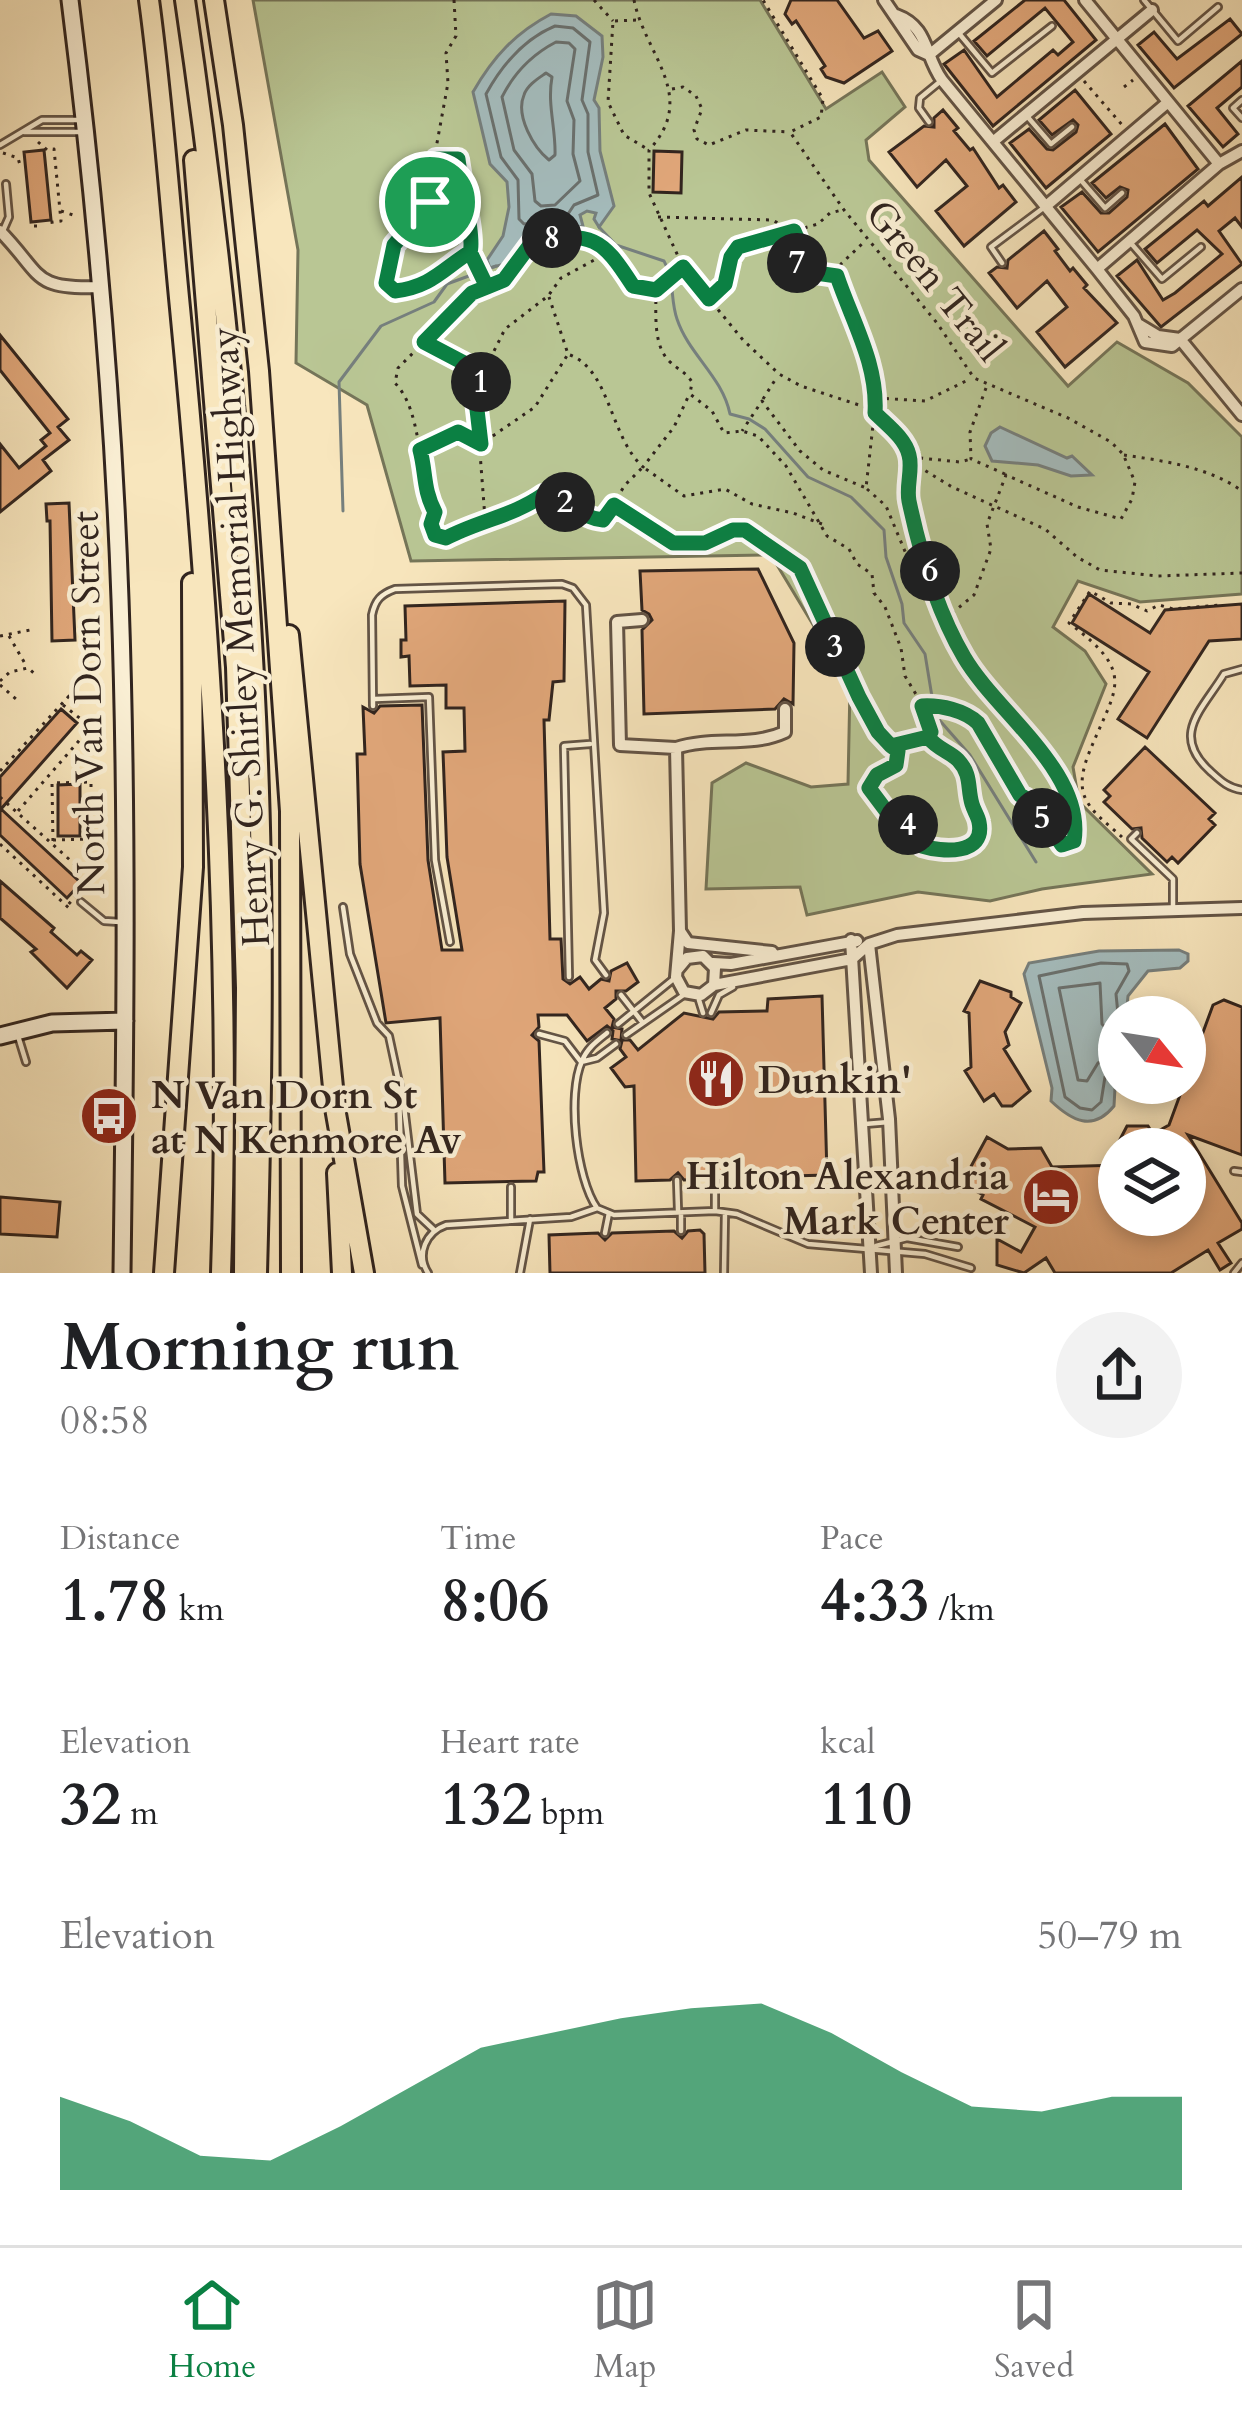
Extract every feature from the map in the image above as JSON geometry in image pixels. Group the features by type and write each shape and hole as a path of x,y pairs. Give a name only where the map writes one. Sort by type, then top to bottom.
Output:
{"highway":[{"name":"Henry G. Shirley Memorial Highway","path":"149,0 191,428 221,857 226,1084 221,1273"},
{"path":"183,0 227,548 244,864 244,1273"},
{"path":"183,0 229,359 256,715 261,1051 257,1273"},
{"name":"Henry G. Shirley Memorial Highway","path":"214,0 260,371 290,812 291,1273"},
{"path":"260,371 335,1108 342,1273"},
{"path":"164,1273 193,867 191,428"},
{"path":"335,1108 364,1273"}],"main road":[{"name":"North Van Dorn Street","path":"70,0 101,287 120,595 126,922 122,1273"},
{"path":"8,1033 52,1023 125,1021"}],"street":[{"path":"884,0 910,39 929,55 942,80 1138,324 1158,336 1180,339 1242,415"},
{"path":"929,55 996,0"},
{"path":"1085,0 1220,164"},
{"path":"994,141 1117,40 1148,5"},
{"path":"1046,206 1167,103"},
{"path":"1097,269 1220,164 1242,151"},
{"path":"1,232 30,270 48,284 62,289 101,287"},
{"path":"1180,339 1242,289"},
{"path":"642,620 617,622 620,745 676,748 693,742 765,741 785,732 785,709"},
{"path":"676,748 680,931 676,974 691,994 706,993 715,985 852,959 869,944 897,935 1083,913 1242,908"},
{"path":"680,931 688,943 702,947 782,953"},
{"path":"712,963 731,964 851,940 869,944"},
{"path":"851,940 871,1273"},
{"path":"869,944 889,1121 896,1273"},
{"path":"676,974 682,961 704,956 717,974 715,985"}],"lane":[{"path":"1148,5 1178,41 1218,7"},
{"path":"957,31 992,73 1052,26"},
{"path":"928,122 919,108 920,98 942,80"},
{"path":"1242,100 1233,108 1242,118"},
{"path":"1026,115 1051,144 1072,128"},
{"path":"0,148 42,120 85,126"},
{"path":"24,132 85,126"},
{"path":"1079,178 1105,208 1122,194"},
{"path":"1,232 9,217 6,184"},
{"path":"1002,262 991,247 1046,206"},
{"path":"1129,241 1162,279 1202,248"},
{"path":"450,942 435,860 429,697 373,703 375,603 395,589 562,584 573,588 586,604 604,913 595,960 606,975"},
{"path":"1242,669 1224,674 1190,729 1189,741 1198,761 1228,788 1242,790"},
{"path":"569,977 564,746 592,744"},
{"path":"1134,836 1173,879 1173,910"},
{"path":"76,899 104,921 126,922"},
{"path":"344,907 350,954 376,1023 389,1036 417,1214 434,1229 571,1217 596,1208 609,1213 715,1211 808,1244 896,1246 928,1239 958,1246"},
{"path":"618,1024 676,974"},
{"path":"626,1035 691,994 707,1013 719,995 739,983"},
{"path":"621,995 643,1022"},
{"path":"8,1033 26,1062"},
{"path":"596,1208 580,1176 575,1085 590,1047 608,1033"},
{"path":"539,1034 565,1040 581,1062"},
{"path":"581,1062 616,1044"},
{"path":"399,1088 403,1186 426,1270"},
{"path":"865,1124 889,1121"},
{"path":"715,1179 715,1211"},
{"path":"677,1180 681,1231"},
{"path":"511,1187 511,1220"},
{"path":"724,1212 724,1273"},
{"path":"605,1233 609,1213"},
{"path":"520,1273 530,1219"},
{"path":"426,1270 423,1246 434,1229"},
{"path":"896,1246 971,1268"},
{"path":"1234,1273 1242,1263"}],"path":[{"path":"436,159 458,159 474,243 445,274 395,291 386,283 394,245 430,202 436,159 448,83 446,53 456,36 454,0"},
{"path":"594,0 613,21 608,102 624,135 649,150"},
{"path":"634,0 638,20 670,89 670,115 649,150 649,193 658,217 683,267 743,340 779,374 875,413 900,437 921,468 1045,529 1100,570 1158,576 1242,573"},
{"path":"670,89 683,87 696,96 702,109 694,130 697,139 710,145 746,130 790,132 820,117 823,99 763,0"},
{"path":"613,21 638,20"},
{"path":"1125,67 1144,90"},
{"path":"1124,87 1134,79"},
{"path":"1084,81 1122,127 1137,115"},
{"path":"1103,105 1113,97"},
{"name":"Green Trail","path":"790,132 844,210 937,322 974,378 1068,418 1123,454"},
{"path":"35,140 47,150 54,149 61,221 46,223"},
{"path":"0,148 18,158 20,165"},
{"path":"59,210 76,216"},
{"path":"709,299 725,284 738,247 844,210"},
{"path":"658,217 772,220 794,231 800,245 793,257 802,271 837,276"},
{"path":"580,236 598,240 633,286 656,290 659,343 667,360 686,372 692,382 690,394 674,427 625,485 603,520 560,498 543,495 524,509 446,538 435,535 431,524 435,512 423,484 424,466 406,394 395,383 398,368 472,293 504,280 533,241 580,236"},
{"path":"866,488 876,398 858,325 837,276 841,264 867,239"},
{"path":"470,252 487,287"},
{"path":"485,520 476,401 483,373 505,329 548,296 561,278 611,252"},
{"path":"656,290 683,267"},
{"path":"548,296 568,354 593,369 622,441 643,466 684,496 725,489 752,504 822,524"},
{"path":"424,342 483,373"},
{"path":"481,444 535,407 568,354"},
{"path":"742,430 779,374"},
{"path":"876,398 926,401 974,378"},
{"path":"971,458 970,432 987,386"},
{"path":"690,394 712,411 724,433 742,430 758,436 786,466 827,536 849,549 857,564 872,574 874,593 885,607 901,648 905,676 925,706 931,732 928,737 891,746"},
{"path":"762,400 800,451 824,470 866,488 886,506 909,561 929,570"},
{"path":"420,450 458,432 481,444"},
{"path":"910,457 960,462 971,458 1078,507 1121,519 1135,482 1123,454"},
{"path":"1123,454 1170,462 1242,490"},
{"path":"910,457 909,500 945,619 987,692 1062,780 1077,819 1074,841 1062,845 1033,803 1020,795 969,714 925,706"},
{"path":"945,619 974,596 991,549 987,524 1006,475"},
{"path":"614,505 682,545 745,530 800,568 859,697 878,732 898,751 896,765 877,775 869,788 872,795 893,820 910,825 922,846 942,853 969,847 979,836 980,824 972,803 972,783 956,758 928,737"},
{"path":"1134,836 1128,843 1090,808 1084,796 1084,766 1116,685 1109,659 1099,645 1069,623 1090,591 1111,603 1148,611 1160,605 1220,605"},
{"path":"0,636 31,630"},
{"path":"9,636 37,676"},
{"path":"16,699 0,683 10,672 28,668"},
{"path":"0,771 69,696 102,694 102,676"},
{"path":"16,812 91,727 62,703"},
{"path":"52,842 52,782 91,782 91,839"},
{"path":"0,797 91,879 68,907 0,844"},
{"path":"52,842 106,839"}],"green space":[{"path":"253,0 760,0 826,109 882,72 905,107 866,140 869,160 1068,386 1117,342 1188,383 1242,437 1242,594 1140,602 1078,581 1053,627 1085,651 1106,684 1073,767 1079,802 1152,874 990,901 918,892 807,915 800,887 706,889 712,783 746,763 811,787 848,784 850,686 771,555 411,561 367,405 296,363 298,250"}],"water":[{"path":"551,14 576,16 602,36 594,100 614,206 599,227 596,213 587,211 580,215 583,226 533,236 508,263 490,268 487,260 503,236 509,207 507,182 490,164 473,92 506,47"},
{"path":"1000,427 1067,458 1072,456 1092,475 1071,476 1038,465 992,461 985,446"},
{"path":"1179,950 1188,954 1188,961 1180,968 1148,971 1128,996 1098,996 1098,1104 1114,1106 1098,1119 1082,1121 1051,1101 1052,1088 1024,974 1029,963 1099,951"}],"building":[{"path":"791,0 837,0 864,38 878,31 892,51 844,83 826,77 821,69 825,66 796,21 792,24 785,14"},
{"path":"1025,0 1064,0 1096,40 993,126 944,64 964,50 997,97 1053,50 1058,55 1073,42 1045,8 987,56 974,41"},
{"path":"1230,19 1242,34 1174,88 1138,45 1154,32 1177,59"},
{"path":"1242,61 1242,87 1217,108 1238,134 1223,147 1188,106"},
{"path":"1075,90 1111,134 1046,188 1010,143 1029,129 1053,150 1076,132 1078,125 1073,120 1052,135 1039,120"},
{"path":"943,110 999,188 1003,185 1016,202 964,246 936,211 967,186 946,160 917,187 889,152 924,126 934,127 934,118"},
{"path":"1165,124 1198,169 1098,252 1061,207 1082,192 1101,213 1109,213 1127,197 1128,190 1120,187 1106,198 1092,183"},
{"path":"44,150 51,220 31,222 24,152"},
{"path":"654,151 682,152 681,193 653,192"},
{"path":"1242,177 1242,227 1235,218 1219,231 1242,264 1161,327 1117,276 1137,260 1163,300 1175,293 1222,254 1197,230 1157,263 1145,249"},
{"path":"1044,231 1070,271 1073,268 1087,285 1084,288 1117,323 1065,367 1037,332 1067,307 1047,281 1017,308 989,273 997,267 1007,268 1008,260"},
{"path":"0,335 68,419 58,427 69,440 43,460 51,471 0,512 0,444 19,468 46,446 41,440 50,433 0,370"},
{"path":"69,503 75,640 52,641 46,504"},
{"path":"758,569 794,643 793,704 784,699 775,709 644,714 642,630 652,620 642,610 640,571"},
{"path":"1089,594 1150,633 1165,610 1242,604 1242,639 1209,641 1147,738 1118,719 1149,672 1072,623"},
{"path":"565,601 564,681 553,682 549,720 544,720 550,939 561,939 563,979 570,984 580,977 589,989 601,979 609,981 611,971 627,963 638,982 626,991 616,991 616,999 605,1008 614,1019 612,1027 622,1029 621,1040 630,1040 638,1050 684,1013 713,1019 719,1012 767,1011 768,999 822,996 827,1175 722,1178 714,1172 708,1179 684,1180 678,1173 670,1180 636,1181 634,1086 625,1087 611,1068 626,1057 620,1049 622,1041 612,1039 613,1031 607,1026 587,1041 567,1015 538,1015 539,1027 532,1035 539,1041 544,1172 538,1172 536,1181 445,1183 440,1018 386,1023 360,864 357,754 365,754 363,707 374,713 380,706 422,705 428,860 442,950 462,950 447,857 443,752 465,751 464,708 446,708 446,685 410,686 409,656 401,657 401,640 406,640 405,606"},
{"path":"61,709 77,723 1,809 81,883 67,898 0,835 0,777"},
{"path":"1145,747 1215,813 1209,819 1215,825 1178,863 1172,857 1167,862 1142,838 1141,828 1132,829 1104,802 1110,796 1104,790"},
{"path":"80,784 80,836 58,836 58,785"},
{"path":"0,881 77,955 81,951 92,960 67,988 31,952 36,949 0,918"},
{"path":"980,981 1011,992 1021,1003 1005,1032 1009,1045 1004,1049 1030,1091 1012,1106 1002,1106 994,1094 984,1101 965,1071 971,1067 969,1013 964,1011"},
{"name":"Hilton Alexandria Mark Center","path":"1224,1000 1242,1007 1242,1155 1206,1142 1206,1128 1164,1128 1177,1104 1206,1104 1206,1024 1213,1005"},
{"name":"Hilton Alexandria Mark Center","path":"987,1137 1008,1149 1041,1148 1052,1167 1098,1166 1098,1236 1206,1236 1206,1164 1242,1223 1242,1229 1218,1243 1231,1263 1220,1270 1208,1250 1171,1273 1055,1273 1046,1258 1024,1273 997,1265 997,1239 1021,1252 1035,1227 981,1199 983,1195 962,1183"},
{"path":"0,1197 60,1202 57,1237 0,1234"},
{"path":"700,1230 705,1273 550,1273 549,1235 598,1233 605,1240 612,1233 674,1231 682,1238 688,1231"}],"waterway":[{"path":"599,227 616,245 664,261 682,332 720,388 730,414 765,429 808,477 851,497 884,530 886,557 904,623 925,654 935,715 970,755 1036,862"},
{"path":"343,511 339,382 381,326 434,302 447,284 496,266"}],"place":[{"name":"Dunkin'","path":"716,1079"},
{"name":"N Van Dorn St at N Kenmore Av","path":"109,1116"},
{"name":"Hilton Alexandria Mark Center","path":"1051,1197"}],"route":[{"path":"430,202 394,245 386,283 395,291 445,274 470,252 477,266 487,287 504,280 533,241 580,236 598,240 642,291 656,290 683,267 709,299 725,284 738,247 794,231 800,245 793,257 802,271 837,276 858,325 874,385 875,413 900,437 910,457 909,500 945,619 987,692 1062,780 1077,819 1069,846 1062,845 1033,803 1020,795 978,723 969,714 938,706 922,706 931,732 928,737 891,746 898,751 896,765 877,775 869,788 893,820 910,825 922,846 942,853 969,847 979,836 980,824 970,796 972,783 956,758 928,737 891,746 878,732 800,568 763,545 753,533 733,530 705,543 682,545 614,505 603,520 594,519 560,498 543,495 524,509 473,524 446,538 435,535 431,524 435,512 423,484 420,450 458,432 481,444 476,401 483,373 424,342 472,293 487,287 470,252 474,243 458,159 436,159 430,202"}]}
